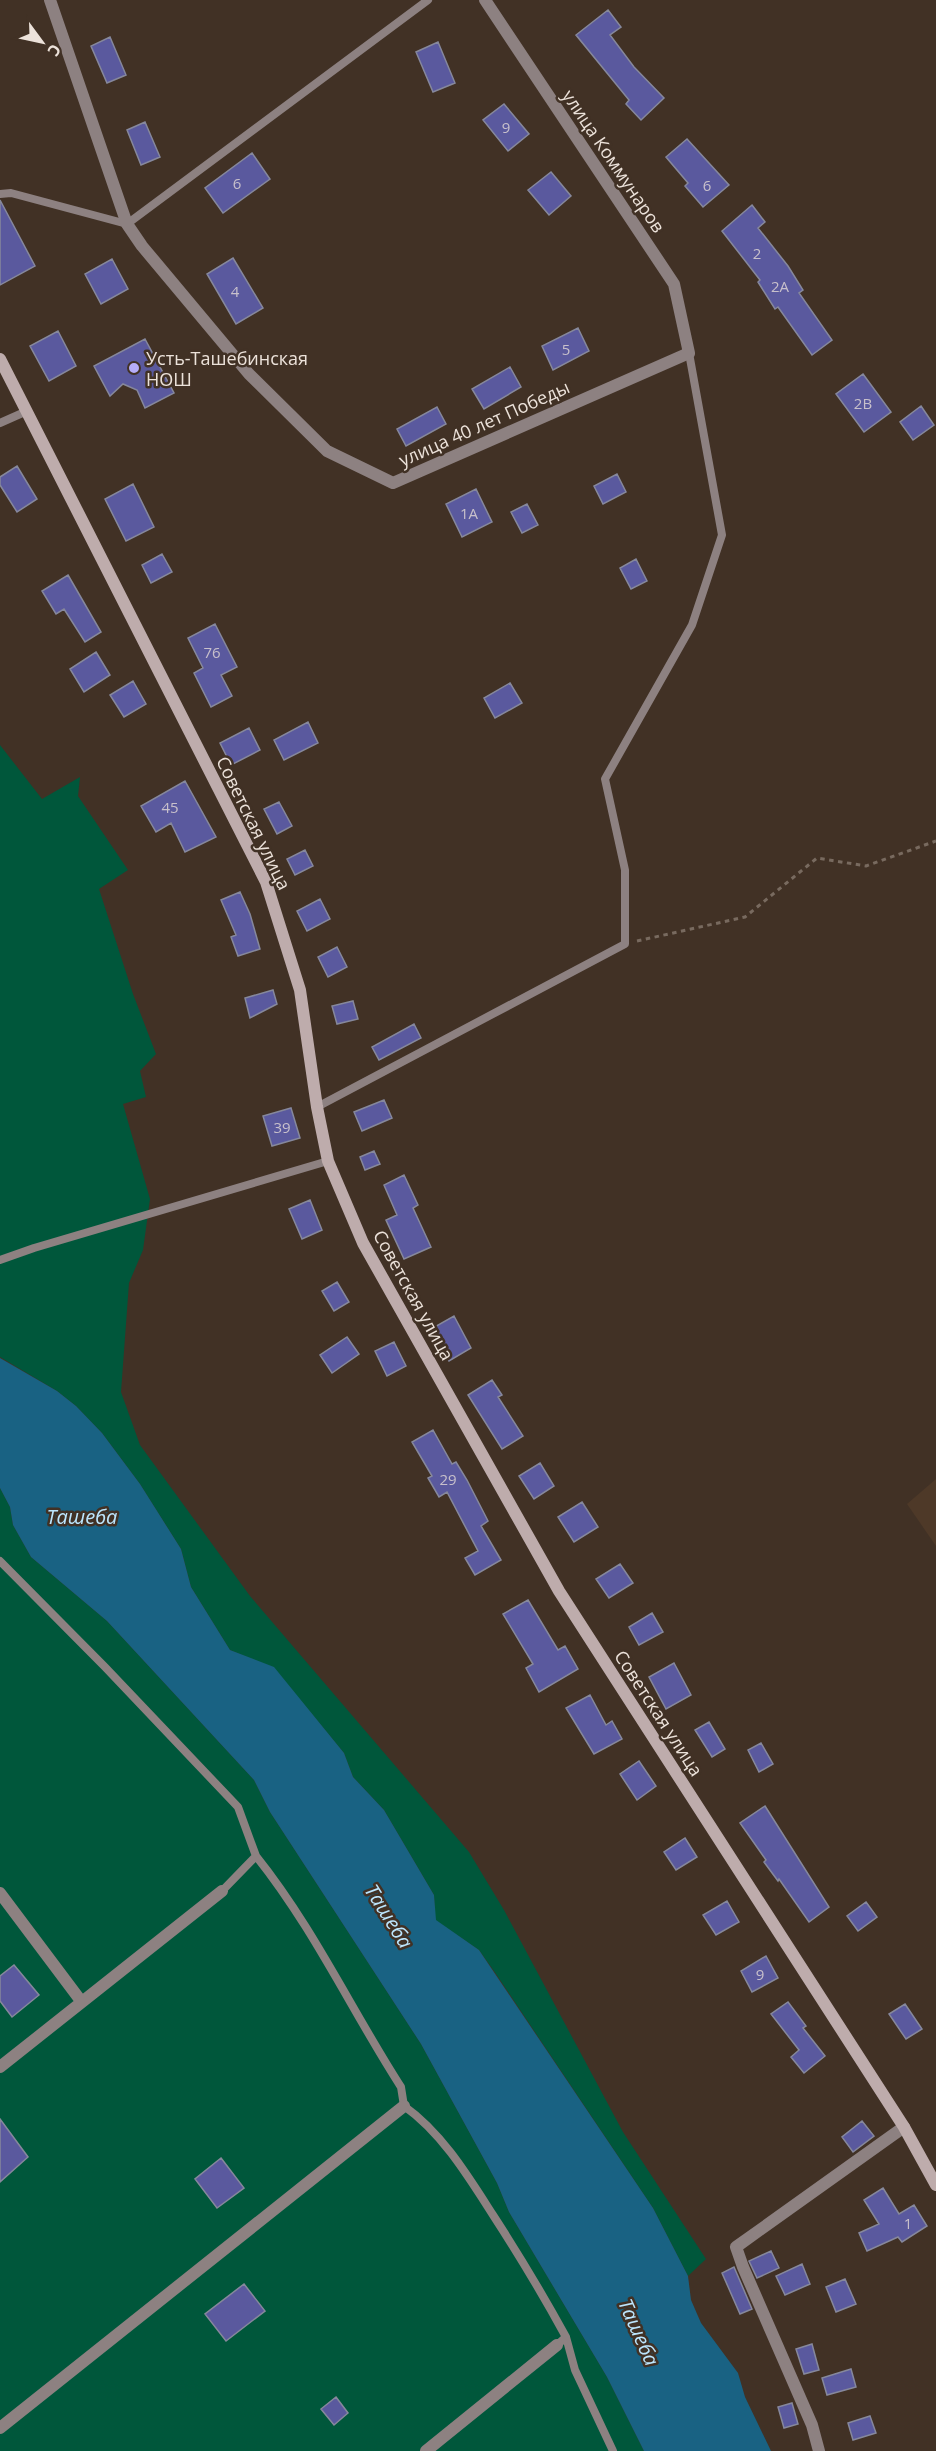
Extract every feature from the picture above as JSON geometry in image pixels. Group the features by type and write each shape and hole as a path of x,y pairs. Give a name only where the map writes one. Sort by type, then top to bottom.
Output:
{"street":[{"name":"улица 40 лет Победы","path":"50,0 127,224 142,246 249,374 327,451 393,483 689,353"},
{"name":"улица Коммунаров","path":"485,0 674,284 689,353"},
{"name":"Советская улица","path":"0,358 266,882 300,990 317,1107 328,1161 363,1243 559,1591 904,2127 936,2185"},
{"path":"0,2067 222,1891"},
{"path":"0,1893 81,2001"},
{"path":"0,2428 404,2106"},
{"path":"819,2451 812,2425 736,2247 904,2127"},
{"path":"426,2451 562,2341"}],"lane":[{"path":"0,194 10,193 127,224 428,0"},
{"path":"317,1107 626,944 625,870 605,779 692,625 722,535 689,353"},
{"path":"0,423 27,411"},
{"path":"0,1260 56,1241 328,1161"},
{"path":"0,1561 238,1807 256,1856 278,1883 327,1961 401,2087 404,2106 420,2118 465,2170 536,2282 614,2451"},
{"path":"222,1891 256,1856"}],"path":[{"path":"626,944 745,917 817,858 866,866 936,841"}],"shaded area":[{"path":"936,1479 936,1546 907,1504"}],"green space":[{"path":"0,745 42,799 80,777 78,796 128,870 99,889 133,994 156,1054 140,1071 146,1097 123,1104 150,1199 143,1250 129,1283 121,1392 140,1445 250,1596 469,1852 504,1910 623,2132 706,2259 688,2276 653,2208 494,1971 479,1950 435,1920 434,1895 384,1810 353,1777 344,1753 274,1668 230,1650 191,1587 181,1549 140,1484 102,1433 76,1406 57,1391 0,1357"},
{"path":"0,1488 10,1507 13,1525 31,1557 107,1621 254,1780 270,1812 421,2044 497,2183 509,2212 607,2377 644,2451 0,2451"}],"water":[{"name":"Ташеба","path":"0,1358 57,1391 76,1406 102,1433 140,1484 181,1549 191,1587 230,1650 274,1667 344,1753 353,1777 384,1810 434,1895 436,1920 479,1950 653,2208 688,2276 691,2300 701,2323 738,2373 745,2397 771,2451 644,2451 607,2377 509,2212 497,2183 421,2044 270,1812 254,1780 107,1621 31,1557 13,1525 10,1507 0,1488"}],"building":[{"path":"608,10 621,27 610,35 634,67 664,98 641,120 626,104 629,100 576,35"},
{"path":"110,37 126,75 107,83 91,46"},
{"path":"438,42 455,83 433,92 416,52"},
{"path":"504,104 529,134 508,151 483,120"},
{"path":"145,122 160,157 141,165 127,130"},
{"path":"687,139 729,185 703,207 685,186 688,183 666,157"},
{"path":"252,153 270,179 223,213 205,188"},
{"path":"551,172 571,196 549,215 528,190"},
{"path":"0,200 35,266 0,285"},
{"path":"752,205 765,222 758,228 788,266 803,290 799,293 832,340 812,355 778,307 775,309 758,282 760,280 722,231"},
{"path":"233,258 263,308 236,324 207,274"},
{"path":"112,259 128,289 101,304 85,274"},
{"path":"578,328 589,351 553,370 542,346"},
{"path":"58,331 76,366 49,381 30,346"},
{"path":"145,339 174,393 145,408 137,390 123,384 110,396 94,366"},
{"path":"510,367 521,387 484,409 472,389"},
{"path":"863,374 891,412 864,432 836,394"},
{"path":"921,406 934,425 913,440 900,422"},
{"path":"437,407 446,424 406,446 397,429"},
{"path":"17,466 37,499 17,512 0,485 0,477"},
{"path":"617,474 626,492 603,504 594,486"},
{"path":"133,484 154,527 126,541 105,499"},
{"path":"476,489 492,522 462,537 446,504"},
{"path":"527,504 538,525 522,533 511,512"},
{"path":"162,554 172,572 151,583 142,565"},
{"path":"636,559 647,581 631,589 620,568"},
{"path":"68,575 101,632 85,642 64,609 56,614 42,591"},
{"path":"215,624 237,667 221,675 232,696 211,707 194,673 203,668 188,638"},
{"path":"96,652 110,675 84,692 70,669"},
{"path":"133,681 146,704 124,717 110,695"},
{"path":"510,683 522,703 495,718 484,698"},
{"path":"308,722 318,743 284,760 274,740"},
{"path":"249,728 260,750 231,765 220,743"},
{"path":"185,781 216,837 185,852 171,823 156,832 141,806"},
{"path":"279,802 292,826 277,834 264,809"},
{"path":"305,850 313,866 295,875 287,859"},
{"path":"240,892 250,914 260,949 238,956 231,937 236,935 221,900"},
{"path":"320,899 330,919 307,931 297,911"},
{"path":"337,947 347,967 328,977 318,957"},
{"path":"273,990 277,1004 250,1018 245,998"},
{"path":"353,1001 358,1019 337,1024 332,1006"},
{"path":"414,1024 421,1038 379,1060 372,1047"},
{"path":"384,1100 392,1118 362,1131 354,1112"},
{"path":"291,1108 300,1138 272,1146 263,1116"},
{"path":"374,1151 380,1164 365,1170 360,1157"},
{"path":"404,1175 418,1205 413,1208 431,1247 404,1259 386,1220 397,1215 384,1185"},
{"path":"310,1200 322,1230 302,1239 289,1209"},
{"path":"337,1282 349,1302 334,1311 322,1291"},
{"path":"454,1316 471,1348 449,1361 431,1329"},
{"path":"347,1337 359,1354 332,1373 320,1355"},
{"path":"394,1342 406,1366 387,1376 375,1351"},
{"path":"492,1380 502,1395 498,1397 523,1436 502,1449 468,1395"},
{"path":"433,1430 452,1464 456,1462 467,1480 488,1521 481,1526 501,1560 475,1575 465,1558 478,1551 447,1492 439,1497 428,1478 432,1476 412,1442"},
{"path":"540,1463 554,1486 534,1499 519,1476"},
{"path":"582,1502 598,1527 574,1542 558,1517"},
{"path":"620,1564 633,1583 609,1598 596,1579"},
{"path":"528,1600 558,1650 565,1646 578,1669 539,1692 526,1668 533,1664 503,1614"},
{"path":"652,1613 663,1632 639,1645 629,1627"},
{"path":"674,1663 691,1695 666,1709 649,1677"},
{"path":"590,1695 606,1725 612,1721 622,1739 594,1754 566,1708"},
{"path":"709,1722 725,1749 712,1757 695,1730"},
{"path":"761,1743 773,1764 759,1772 748,1750"},
{"path":"639,1761 656,1786 637,1800 620,1774"},
{"path":"765,1806 829,1907 809,1922 779,1879 778,1881 764,1862 766,1860 740,1823"},
{"path":"685,1838 697,1857 676,1870 664,1852"},
{"path":"727,1901 739,1922 716,1935 703,1915"},
{"path":"866,1902 877,1917 858,1931 847,1916"},
{"path":"766,1956 778,1978 752,1992 741,1971"},
{"path":"14,1965 39,1995 12,2017 0,2001 0,1976"},
{"path":"788,2002 806,2026 803,2028 825,2056 804,2073 791,2057 799,2050 771,2014"},
{"path":"905,2004 922,2029 906,2039 889,2014"},
{"path":"0,2119 28,2157 0,2182"},
{"path":"862,2121 874,2136 853,2152 842,2137"},
{"path":"221,2158 244,2188 217,2208 195,2179"},
{"path":"883,2188 899,2214 914,2205 927,2226 902,2242 898,2237 867,2251 859,2233 879,2224 864,2200"},
{"path":"771,2251 779,2268 757,2278 749,2261"},
{"path":"802,2264 810,2284 785,2295 776,2276"},
{"path":"734,2267 752,2309 740,2314 722,2273"},
{"path":"845,2279 856,2304 836,2312 826,2287"},
{"path":"244,2284 265,2311 226,2341 205,2314"},
{"path":"812,2344 819,2370 804,2374 796,2349"},
{"path":"851,2369 856,2387 827,2395 822,2378"},
{"path":"336,2397 348,2413 334,2425 321,2409"},
{"path":"792,2403 798,2424 784,2428 778,2407"},
{"path":"870,2416 876,2433 853,2440 848,2423"}],"place":[{"name":"Усть-Ташебинская НОШ","path":"134,368"}]}
